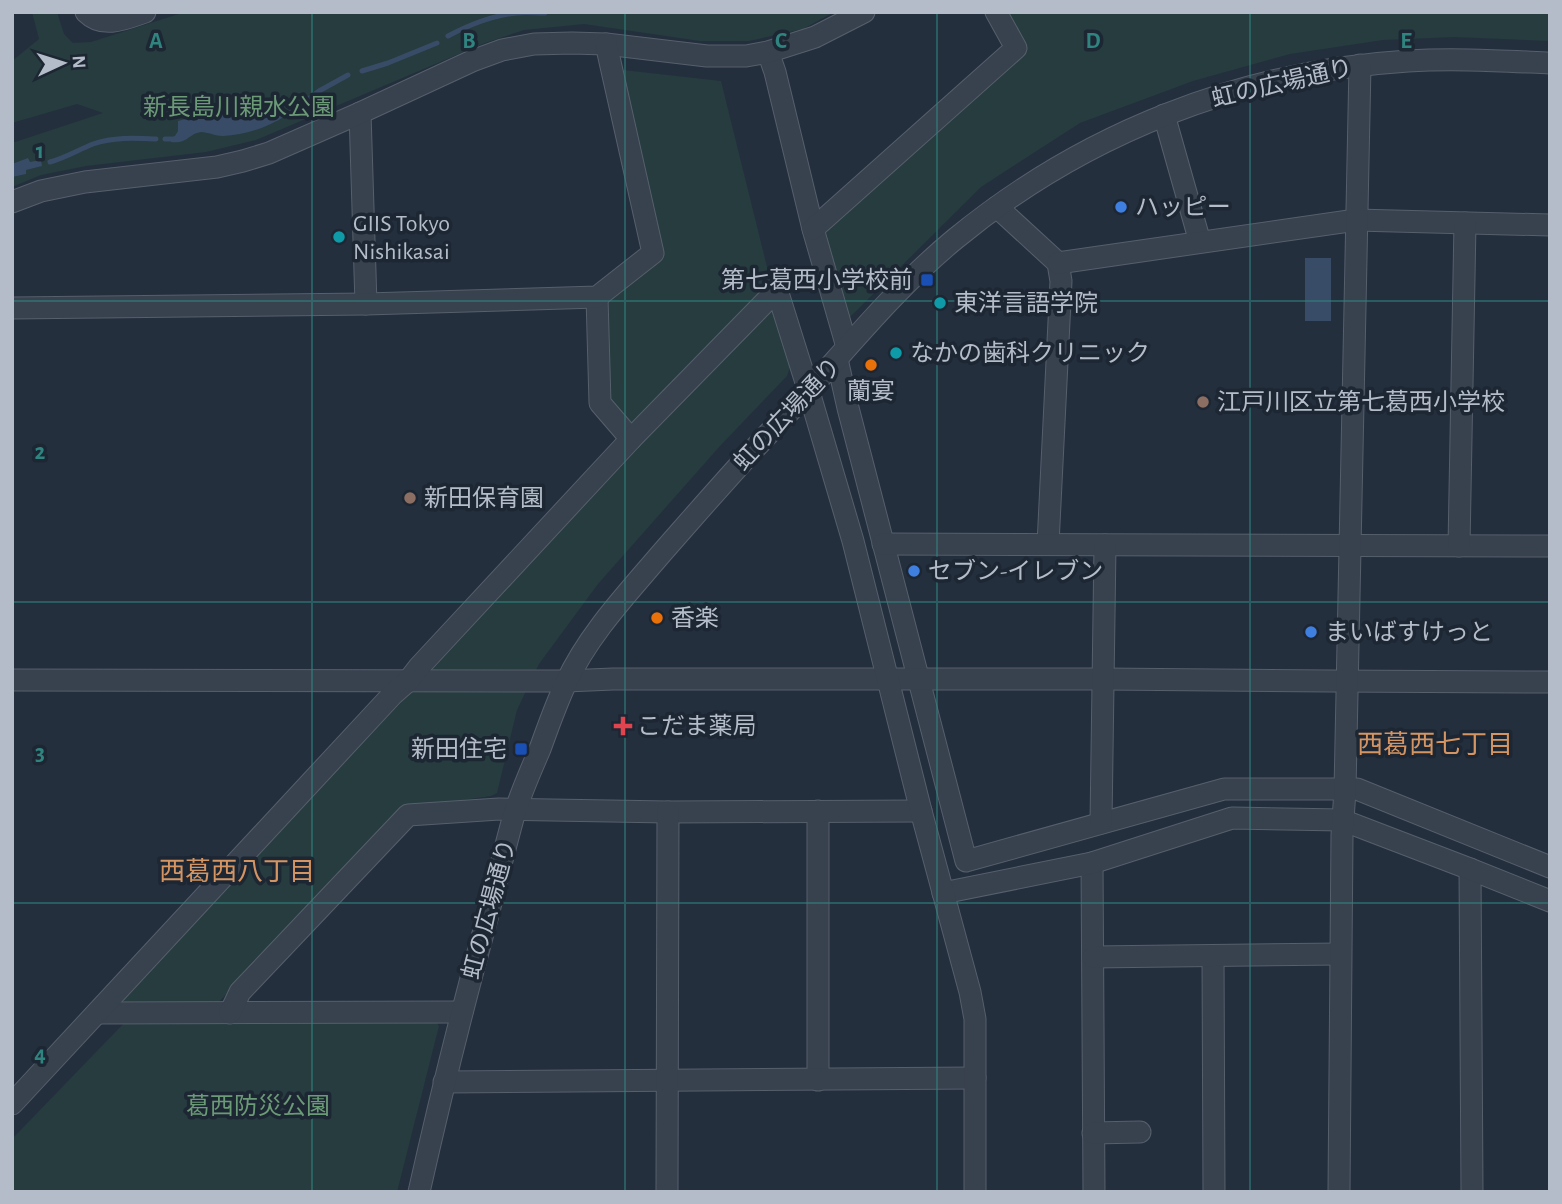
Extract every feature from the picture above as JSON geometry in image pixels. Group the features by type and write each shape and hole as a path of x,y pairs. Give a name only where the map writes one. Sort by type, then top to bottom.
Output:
{"street":[{"path":"86,12 102,21 115,22 145,12"},
{"path":"12,202 41,191 217,167 269,153 502,50 534,44 572,43 606,44 707,56 746,55 768,52 815,37 864,12"},
{"path":"813,229 1016,48 996,12"},
{"path":"12,308 366,304 597,297 653,253 606,44"},
{"path":"768,52 842,353 848,408 966,861 1224,789 1357,789 1550,867"},
{"name":"虹の広場通り","path":"419,1192 444,1082 516,810 566,681 618,603 742,462 915,275 954,239 1036,180 1120,134 1211,97 1309,72 1360,65 1461,59 1550,63"},
{"path":"1339,1192 1342,820 1345,790 1360,65"},
{"path":"360,113 366,304"},
{"path":"1164,115 1200,242"},
{"path":"997,207 1058,263 1061,281 1048,544"},
{"path":"1058,263 1356,220 1550,225"},
{"path":"1459,546 1465,223"},
{"path":"12,1104 631,439 777,290 853,541 970,992 975,1019 975,1192"},
{"path":"597,297 600,403 631,439"},
{"path":"883,544 1550,546"},
{"path":"1101,823 1105,545"},
{"path":"12,680 1550,681"},
{"path":"230,1013 240,992 408,815 499,809 668,812 921,811"},
{"path":"818,811 818,1080"},
{"path":"667,1192 668,812"},
{"path":"943,893 1092,863 1232,818 1342,820 1550,901"},
{"path":"1092,863 1094,1192"},
{"path":"1470,869 1472,1192"},
{"path":"1093,957 1340,954"},
{"path":"1213,956 1214,1192"},
{"path":"97,1013 462,1012"},
{"path":"444,1082 975,1078"},
{"path":"1093,1133 1140,1132"}],"green space":[{"name":"新長島川親水公園","path":"32,12 57,12 64,34 73,43 91,42 185,12 834,12 803,29 749,41 700,41 584,24 524,30 485,43 256,140 206,152 86,166 41,175 12,187 12,143 103,113 77,104 12,123 12,61 39,39"},
{"path":"1005,12 1550,12 1550,41 1455,37 1383,40 1290,54 1193,81 1080,123 981,187 849,318 813,229 1023,50"},
{"path":"623,70 721,81 791,364 787,376 720,446 598,584 539,664 517,710 497,793 406,808 215,1006 124,1007 124,1000 638,434 608,402 609,295 662,253 619,76"},
{"name":"葛西防災公園","path":"434,1018 439,1026 397,1192 12,1192 12,1139 127,1020"}],"water":[{"path":"242,106 260,112 282,113 285,116 271,124 239,134 223,136 201,132 181,142 171,142 171,137 178,131 178,121 189,118 194,121 198,115 214,114 216,110 226,107 231,109"},
{"path":"28,158 30,162 41,160 42,166 12,177 12,164"},
{"path":"1305,258 1331,258 1331,321 1305,321"}],"waterway":[{"path":"448,36 499,16 545,13"},
{"path":"362,71 437,43"},
{"path":"292,111 319,91 348,75"},
{"path":"50,162 101,142 156,139"},
{"path":"165,139 171,139"}],"place":[{"name":"ハッピー","path":"1121,207"},
{"name":"GIIS Tokyo Nishikasai","path":"339,237"},
{"name":"第七葛西小学校前","path":"927,280"},
{"name":"東洋言語学院","path":"940,303"},
{"name":"なかの歯科クリニック","path":"896,353"},
{"name":"蘭宴","path":"871,365"},
{"name":"江戸川区立第七葛西小学校","path":"1203,402"},
{"name":"新田保育園","path":"410,498"},
{"name":"セブン-イレブン","path":"914,571"},
{"name":"香楽","path":"657,618"},
{"name":"まいばすけっと","path":"1311,632"},
{"name":"こだま薬局","path":"623,726"},
{"name":"新田住宅","path":"521,749"}],"district":[{"name":"西葛西七丁目","path":"1435,744"},
{"name":"西葛西八丁目","path":"237,871"}]}
